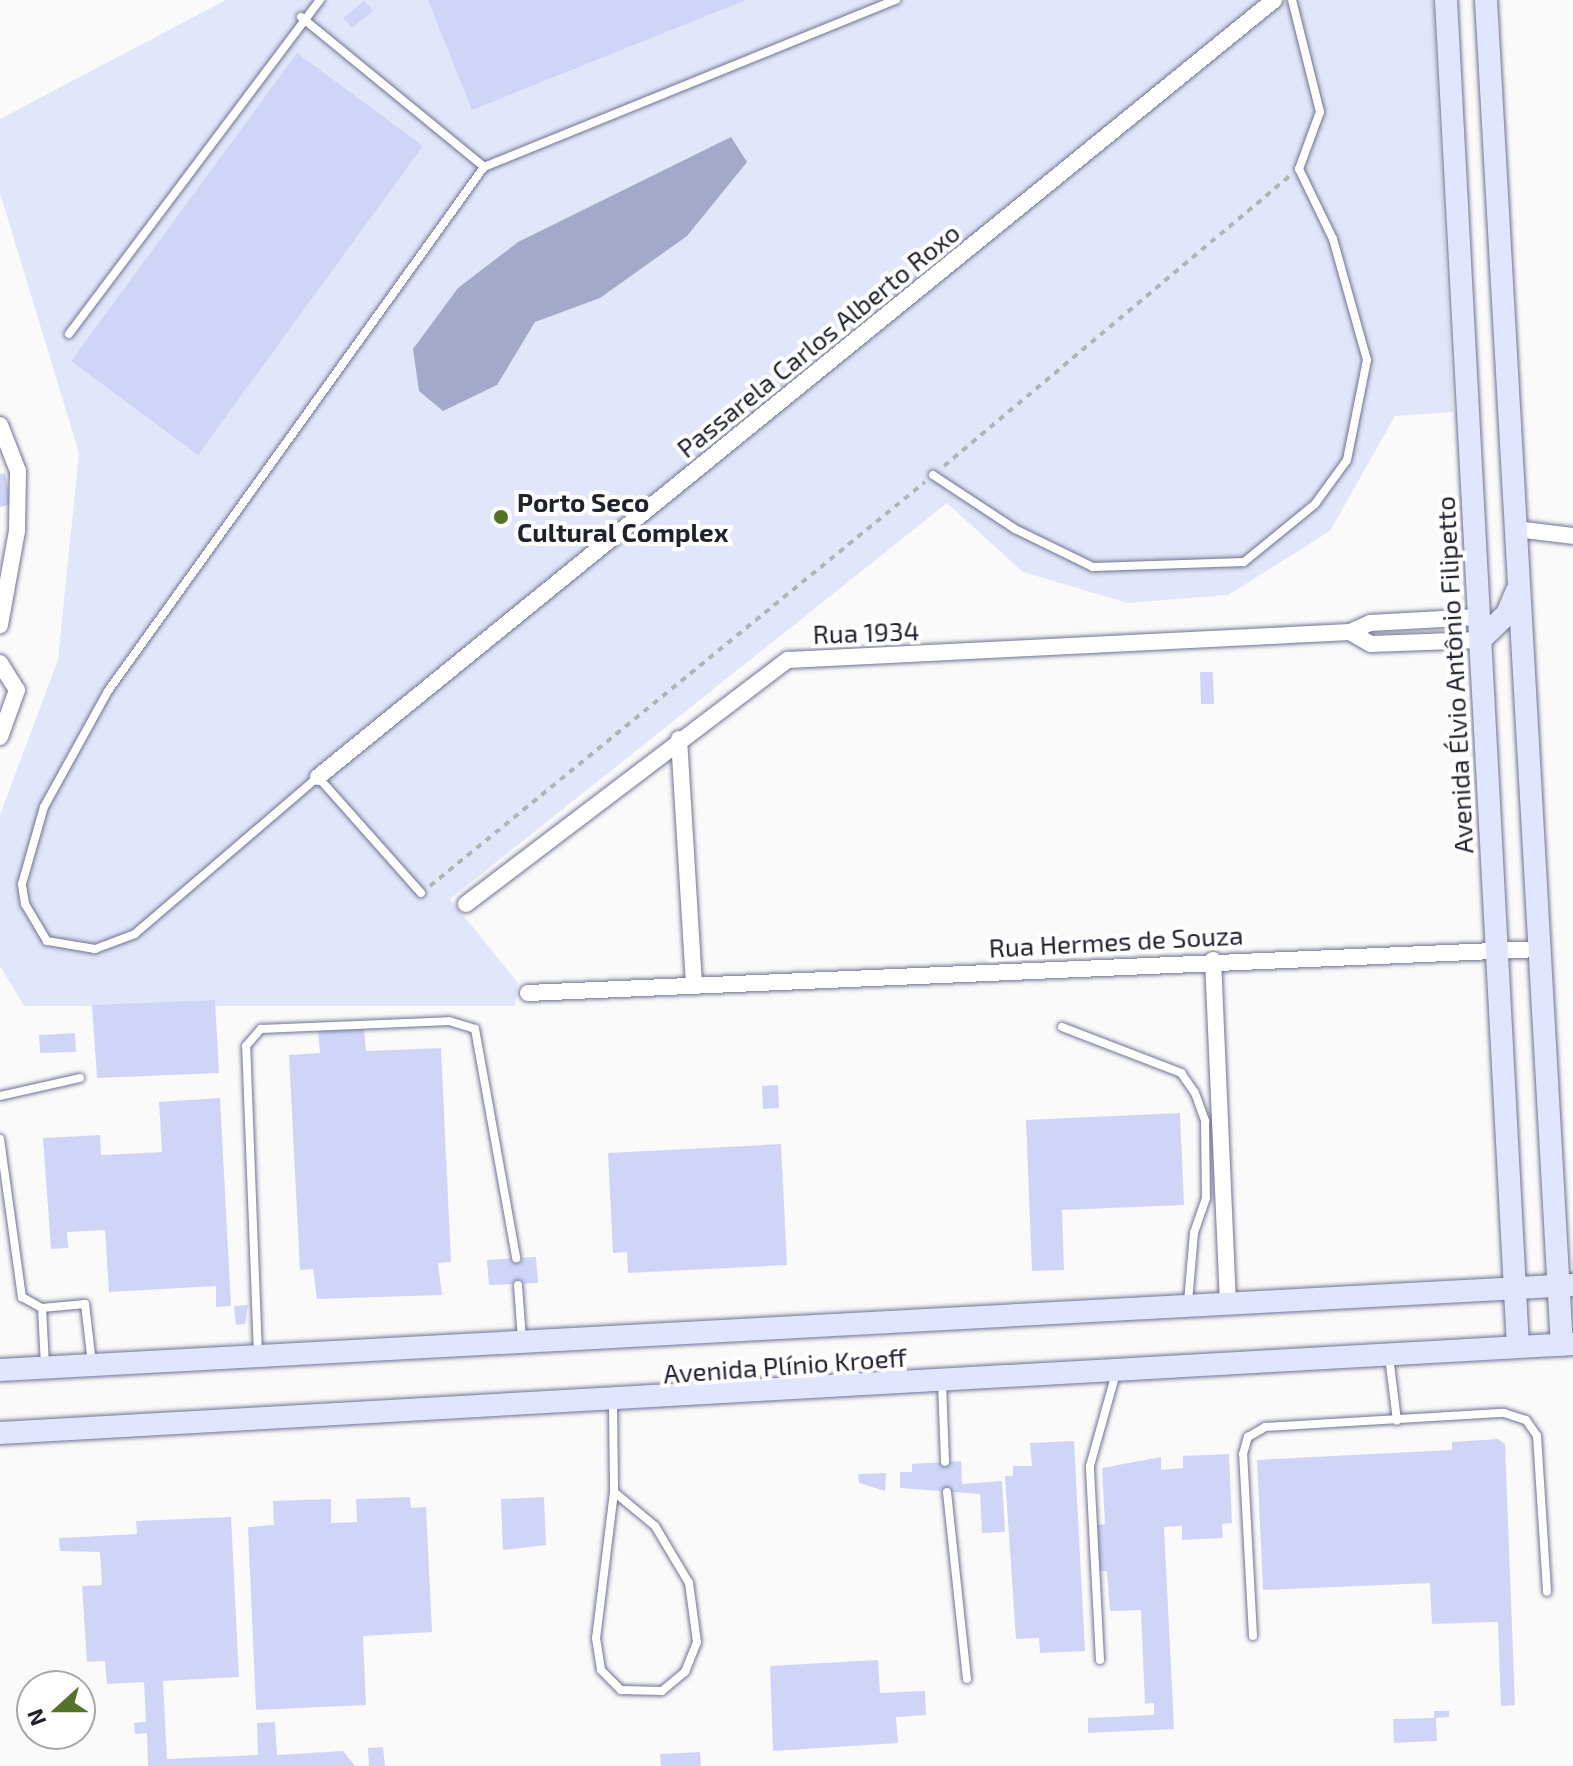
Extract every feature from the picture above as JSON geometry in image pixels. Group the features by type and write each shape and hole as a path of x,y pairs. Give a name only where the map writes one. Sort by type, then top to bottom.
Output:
{"main road":[{"name":"Avenida Élvio Antônio Filipetto","path":"1446,0 1485,628 1497,951 1518,1347"},
{"path":"1486,0 1540,949 1566,1285 1567,1344"},
{"path":"1519,582 1485,628 1524,666"},
{"name":"Avenida Plínio Kroeff","path":"0,1370 1228,1299 1566,1285"},
{"name":"Avenida Plínio Kroeff","path":"0,1433 613,1404 1567,1344"}],"street":[{"name":"Passarela Carlos Alberto Roxo","path":"318,777 1274,0"},
{"path":"0,425 18,471 17,531 0,625"},
{"path":"1516,529 1573,536"},
{"path":"0,535 17,531"},
{"name":"Rua 1934","path":"466,904 679,739 788,660 1350,632 1371,644 1485,628"},
{"path":"0,737 17,690 5,666"},
{"path":"679,739 694,985"},
{"name":"Rua Hermes de Souza","path":"528,993 1213,960 1540,949"},
{"path":"1213,960 1228,1299"}],"lane":[{"path":"69,334 301,17 320,0"},
{"path":"421,893 318,777 135,934 95,949 66,948 33,922 22,884 28,850 108,691 484,167 874,4 896,0"},
{"path":"933,475 1015,529 1093,567 1244,562 1315,504 1347,460 1367,360 1333,239 1299,169 1320,112 1292,0"},
{"path":"301,17 484,167"},
{"path":"258,1355 246,1046 261,1029 435,1021 475,1029 516,1258"},
{"path":"1062,1027 1181,1073 1195,1093 1205,1121 1206,1198 1194,1233 1188,1302"},
{"path":"0,1096 80,1078"},
{"path":"0,1139 22,1297 42,1308 85,1304 92,1364"},
{"path":"518,1285 523,1340"},
{"path":"42,1308 45,1367"},
{"path":"1389,1356 1397,1420"},
{"path":"1100,1660 1090,1466 1116,1372"},
{"path":"942,1383 945,1462"},
{"path":"613,1404 614,1492 596,1638 601,1670 621,1690 662,1691 685,1672 697,1642 689,1583 655,1526 614,1492"},
{"path":"1253,1636 1243,1454 1248,1437 1265,1427 1504,1413 1526,1420 1537,1436 1547,1592"},
{"path":"947,1492 967,1679"}],"path":[{"path":"421,893 933,475 1299,169"}],"shaded area":[{"name":"Porto Seco Cultural Complex","path":"226,0 1433,0 1453,412 1395,416 1330,531 1228,595 1128,603 1023,572 947,503 450,899 518,983 515,1006 24,1006 0,966 0,815 58,660 79,453 0,193 0,119"}],"water":[{"path":"731,137 747,162 687,236 600,298 535,322 497,385 443,411 419,391 413,349 458,288 518,242"}],"building":[{"path":"428,0 746,0 472,110"},
{"path":"364,1 373,11 352,28 343,18"},
{"path":"297,53 423,146 198,455 71,361"},
{"path":"5,473 11,504 0,507 0,474"},
{"path":"1200,672 1213,672 1214,704 1201,704"},
{"path":"215,1000 219,1073 97,1078 92,1005"},
{"path":"364,1029 366,1051 441,1048 451,1262 438,1263 442,1295 317,1299 313,1269 300,1270 289,1055 320,1053 318,1031"},
{"path":"75,1033 76,1052 40,1053 39,1035"},
{"path":"778,1085 779,1108 763,1109 762,1086"},
{"path":"220,1098 231,1306 216,1307 216,1286 109,1292 105,1230 67,1232 68,1248 51,1249 43,1138 100,1135 101,1155 162,1152 159,1102"},
{"path":"1180,1113 1184,1205 1062,1210 1064,1270 1032,1271 1026,1120"},
{"path":"781,1144 787,1265 628,1273 627,1252 613,1253 608,1153"},
{"path":"536,1257 538,1283 489,1285 487,1260"},
{"path":"248,1305 245,1324 236,1325 234,1306"},
{"path":"1498,1439 1505,1444 1515,1705 1501,1706 1498,1622 1432,1624 1430,1583 1263,1590 1257,1460 1452,1450 1452,1442"},
{"path":"1074,1441 1085,1651 1040,1653 1039,1638 1016,1639 1005,1476 1013,1476 1013,1466 1032,1466 1030,1443"},
{"path":"1229,1454 1232,1523 1222,1524 1223,1538 1182,1540 1182,1526 1164,1527 1174,1729 1088,1733 1088,1718 1154,1715 1154,1703 1145,1704 1141,1610 1110,1611 1107,1571 1096,1571 1094,1525 1105,1524 1102,1468 1161,1457 1161,1470 1183,1468 1183,1456"},
{"path":"961,1461 962,1484 1002,1481 1005,1532 982,1533 980,1494 900,1488 900,1472 912,1472 912,1464"},
{"path":"886,1473 885,1491 859,1483 858,1474"},
{"path":"410,1497 411,1508 426,1507 432,1632 363,1636 366,1705 256,1710 248,1527 274,1525 273,1501 331,1499 331,1523 357,1522 356,1499"},
{"path":"544,1497 546,1545 503,1550 501,1499"},
{"path":"231,1517 239,1677 163,1681 167,1759 258,1755 257,1723 275,1722 277,1755 343,1751 355,1766 148,1766 147,1733 135,1734 134,1723 146,1722 144,1682 107,1684 105,1661 87,1662 82,1586 102,1585 100,1552 60,1551 59,1538 137,1534 136,1521"},
{"path":"878,1660 880,1693 925,1691 926,1715 896,1717 898,1743 773,1751 770,1666"},
{"path":"1434,1711 1449,1711 1449,1717 1436,1718 1437,1741 1394,1743 1393,1719 1434,1718"},
{"path":"383,1747 385,1766 369,1766 368,1748"},
{"path":"700,1752 701,1766 661,1766 660,1754"}],"place":[{"name":"Porto Seco Cultural Complex","path":"501,517"}]}
